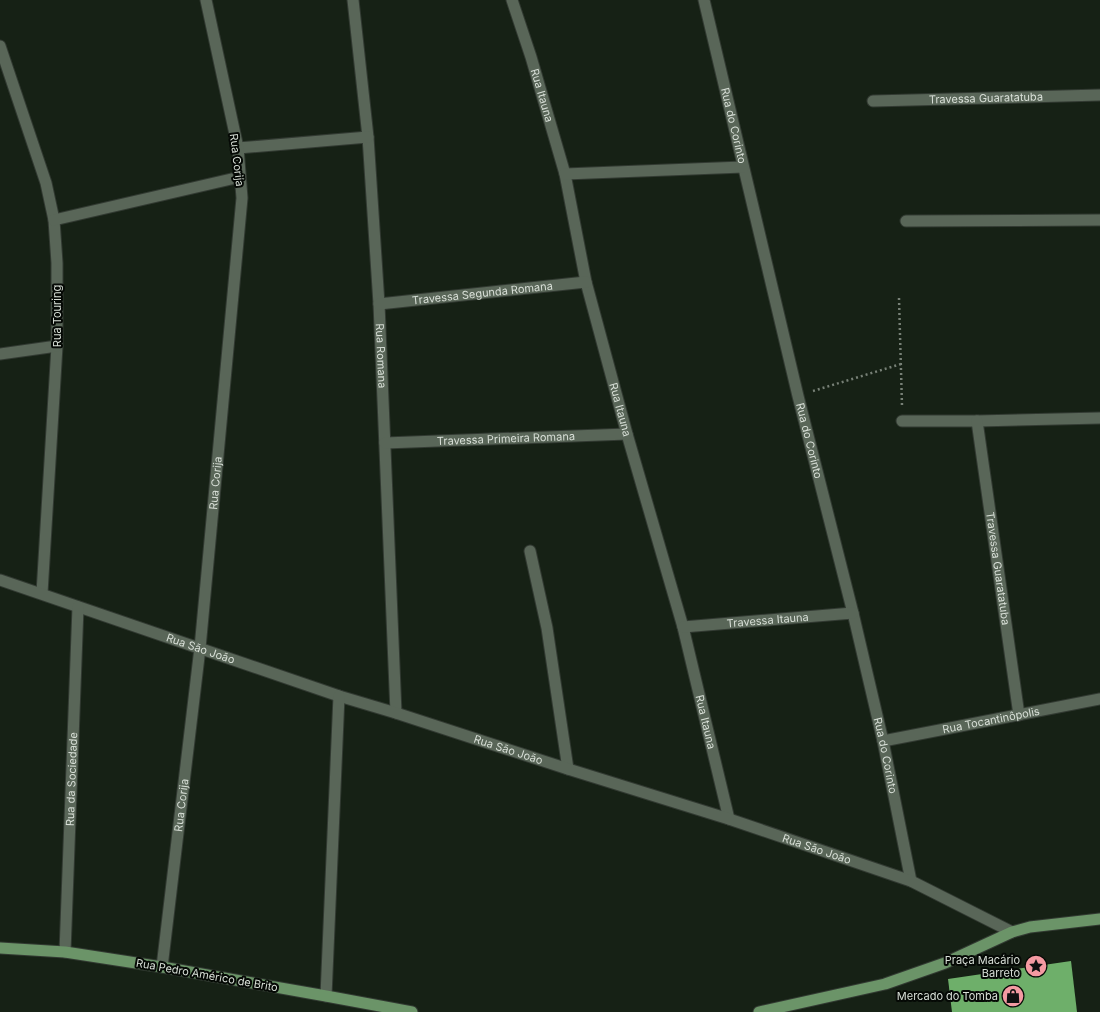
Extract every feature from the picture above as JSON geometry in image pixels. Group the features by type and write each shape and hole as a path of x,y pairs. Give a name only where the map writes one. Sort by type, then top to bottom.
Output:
{"main road":[{"path":"759,1012 885,984 945,963 1012,932 1030,927 1100,919"},
{"name":"Rua Pedro Américo de Brito","path":"0,948 65,952 162,967 412,1012"}],"street":[{"name":"Rua Corija","path":"162,967 200,648 242,198 238,148 206,0"},
{"name":"Rua Romana","path":"353,0 368,137 379,304 386,443 396,713"},
{"name":"Rua Itauna","path":"512,0 531,57 565,174 586,282 627,434 683,627 729,819"},
{"name":"Rua do Corinto","path":"704,0 798,396 883,741 910,881"},
{"name":"Rua Touring","path":"0,46 46,183 54,220 57,263 57,346 42,593"},
{"name":"Travessa Guaratatuba","path":"873,101 1100,95"},
{"path":"238,148 368,137"},
{"path":"565,174 743,167"},
{"path":"54,220 240,177"},
{"path":"906,221 1100,220"},
{"name":"Travessa Segunda Romana","path":"379,304 586,282"},
{"path":"0,354 57,346"},
{"path":"902,420 977,421 1100,418"},
{"name":"Travessa Guaratatuba","path":"977,421 1019,715"},
{"name":"Travessa Primeira Romana","path":"386,443 627,434"},
{"path":"530,551 547,628 568,769"},
{"name":"Rua São João","path":"0,580 42,593 78,607 339,696 729,819 910,881 1012,932"},
{"name":"Rua da Sociedade","path":"65,952 78,607"},
{"name":"Travessa Itauna","path":"683,627 852,613"},
{"path":"326,996 339,696"},
{"name":"Rua Tocantinôpolis","path":"883,741 1100,699"}],"path":[{"path":"899,298 902,420"},
{"path":"798,396 901,364"}],"building":[{"name":"Mercado do Tomba","path":"1071,961 1077,1012 952,1012 948,979"}],"place":[{"name":"Praça Macário Barreto","path":"1036,966"},
{"name":"Mercado do Tomba","path":"1013,996"}]}
